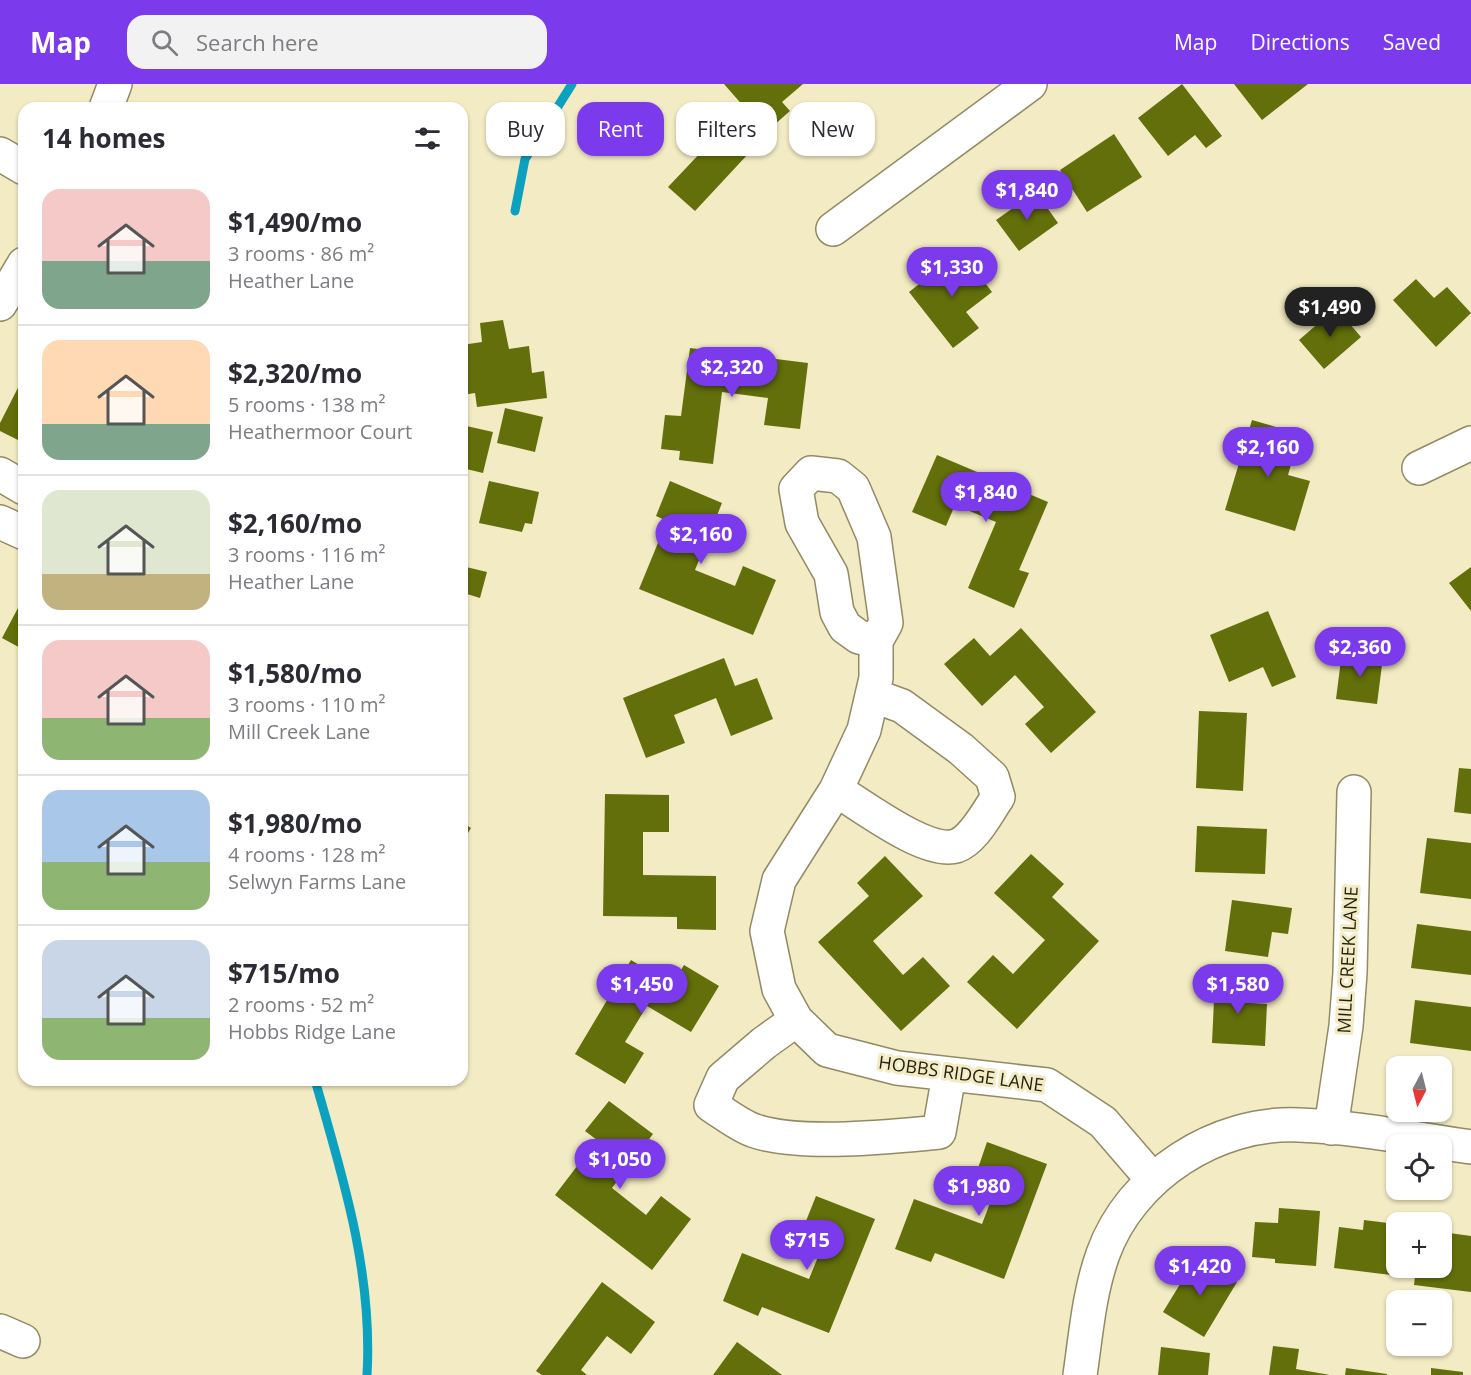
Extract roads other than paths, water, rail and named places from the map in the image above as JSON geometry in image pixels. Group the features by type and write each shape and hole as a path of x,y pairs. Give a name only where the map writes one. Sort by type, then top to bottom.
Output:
{"street":[{"path":"108,102 115,84"},
{"path":"833,229 1030,84"},
{"path":"0,154 18,164"},
{"path":"0,304 18,274"},
{"path":"1419,468 1471,443"},
{"path":"0,474 18,484"},
{"path":"0,522 18,531"},
{"name":"HOBBS RIDGE LANE","path":"876,641 876,678 864,730 836,790 778,880 767,931 779,989 796,1020 827,1050 897,1068 1047,1085 1103,1122 1153,1180"},
{"path":"836,790 914,837 940,847 958,846 975,831 998,796 992,777 961,749 902,706 872,695"},
{"name":"MILL CREEK LANE","path":"1331,1128 1346,1026 1350,973 1354,792"},
{"path":"796,1020 764,1043 723,1078 711,1105 754,1131 787,1138 860,1138 939,1132 949,1075"},
{"path":"1080,1375 1091,1296 1103,1253 1125,1214 1153,1180 1194,1150 1214,1140 1256,1128 1299,1125 1471,1147"}],"waterway":[{"path":"515,211 525,159 572,84"},
{"path":"317,1086 336,1153 361,1262 368,1337 367,1375"}]}
